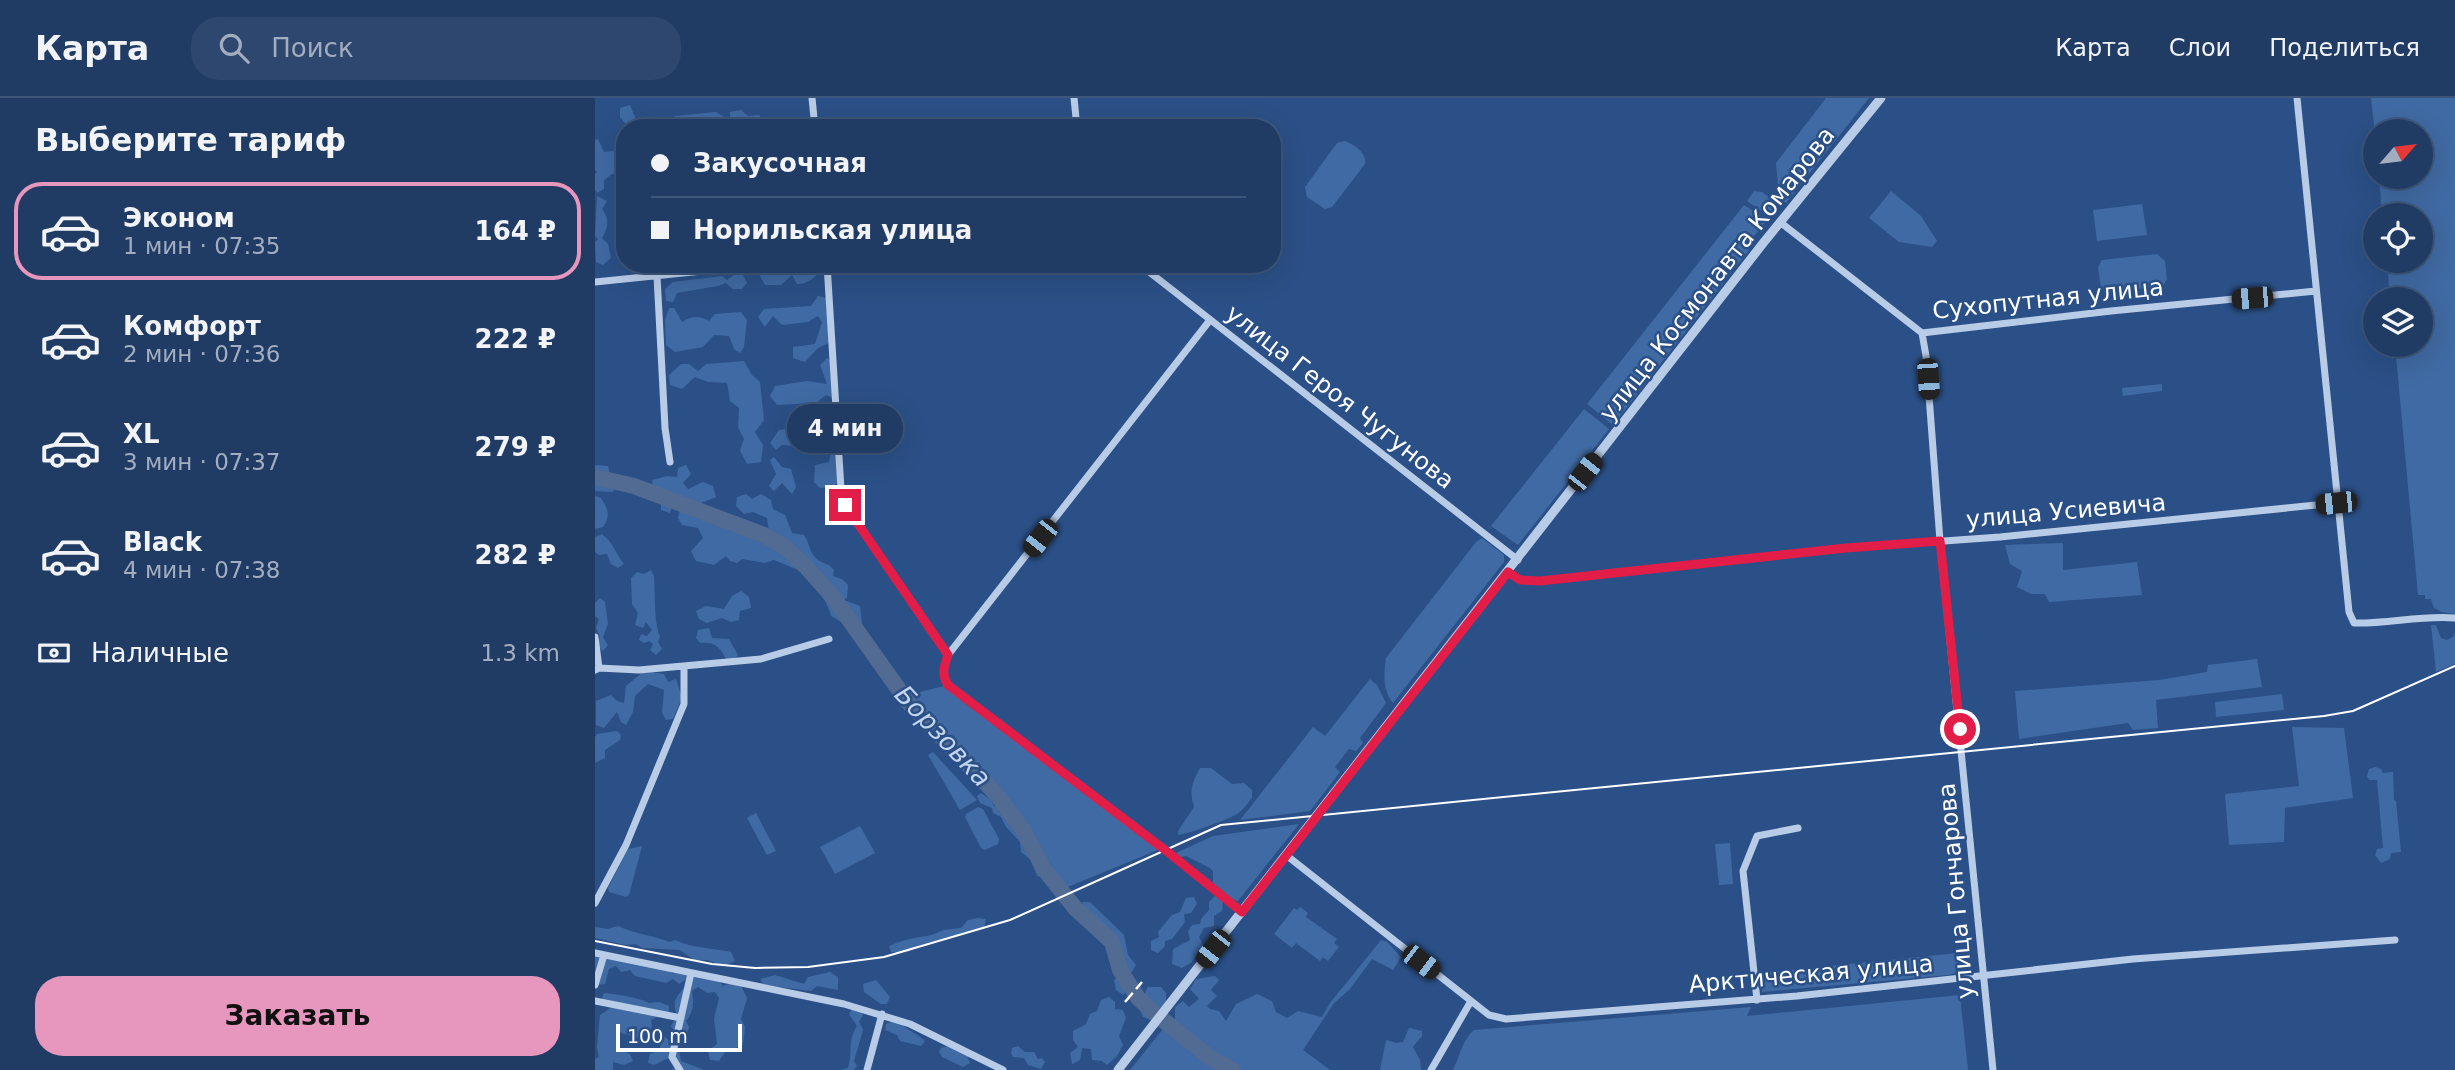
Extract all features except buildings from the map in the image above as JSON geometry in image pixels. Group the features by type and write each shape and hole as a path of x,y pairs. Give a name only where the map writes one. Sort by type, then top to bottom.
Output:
{"street":[{"path":"812,98 814,119"},
{"path":"1074,98 1076,119"},
{"name":"улица Космонавта Комарова","path":"1118,1070 1780,222 1881,98"},
{"path":"2298,98 2348,609 2354,624 2430,616 2455,618"},
{"name":"Сухопутная улица","path":"1780,222 1921,332 2316,291"},
{"path":"595,282 686,273"},
{"path":"828,273 841,489 845,505 948,655"},
{"name":"улица Героя Чугунова","path":"1150,273 1518,560"},
{"path":"657,276 664,429 670,462"},
{"path":"1210,320 948,655 943,678 948,685 1242,912"},
{"name":"улица Гончарова","path":"1921,332 1926,356 1940,541 1993,1070"},
{"name":"улица Усиевича","path":"1508,572 1520,580 1540,581 1846,548 2336,503"},
{"path":"595,637 597,669 639,670 761,659 829,639"},
{"path":"595,903 626,845 684,704 684,666"},
{"path":"1757,1000 1743,870 1757,836 1798,828"},
{"name":"Арктическая улица","path":"1286,855 1489,1015 1506,1019 1757,1000 2107,961 2395,940"},
{"path":"595,953 882,1014 910,1024 1003,1070"},
{"path":"595,985 604,955"},
{"path":"680,1070 672,1057 691,973"},
{"path":"595,1001 681,1018"},
{"path":"1431,1070 1471,1001"},
{"path":"867,1070 882,1014"}],"shaded area":[{"path":"1826,98 1869,98 1786,203 1779,198 1776,163"},
{"path":"2371,98 2455,98 2455,614 2434,608 2431,599 2418,595 2396,357 2433,357 2433,287 2389,287 2388,273 2433,273 2433,203 2381,203 2380,189 2433,189 2433,119 2373,119"},
{"path":"630,105 636,119 622,119 620,108"},
{"path":"741,110 748,116 759,115 762,119 732,119 730,112"},
{"path":"716,112 724,119 674,119 675,116"},
{"path":"598,139 604,152 616,151 616,173 604,180 604,189 597,193 595,190 595,140"},
{"path":"1344,141 1359,150 1364,156 1365,164 1332,207 1325,209 1307,197 1305,187 1337,143"},
{"path":"1754,191 1762,192 1779,205 1770,217 1747,201"},
{"path":"1891,191 1921,216 1937,241 1932,247 1899,242 1869,218"},
{"path":"597,196 607,201 602,209 607,224 602,238 608,244 611,258 603,265 596,262"},
{"path":"2142,204 2147,235 2097,241 2093,210"},
{"path":"1744,205 1767,220 1746,246 1749,250 1613,425 1587,404"},
{"path":"2157,254 2165,261 2167,279 2163,286 2108,292 2101,288 2098,267 2102,260"},
{"path":"763,273 818,273 811,280 797,284 792,275 781,285 765,285 760,276"},
{"path":"734,275 743,275 747,283 742,289 733,289 726,283 677,293 673,302 666,301 665,289 673,282 722,276 727,280"},
{"path":"818,296 826,298 829,343 818,348 805,362 793,358 793,347 815,344 822,322 818,316 808,322 782,325 773,316 765,327 758,317 764,309 811,306"},
{"path":"669,308 674,308 682,322 695,317 709,321 715,314 741,312 747,320 744,347 740,353 734,349 729,336 714,335 703,347 675,352 666,345 665,320"},
{"path":"827,358 835,363 833,398 826,395 816,403 777,405 770,396 775,386 807,381 827,384 820,365"},
{"path":"744,361 752,375 760,382 764,420 755,432 763,445 761,462 747,464 740,450 744,439 738,427 739,408 730,401 727,383 708,382 695,377 682,389 670,385 669,375 681,364 689,364 698,371 706,364"},
{"path":"2162,384 2162,391 2123,396 2122,388"},
{"path":"1584,409 1609,429 1518,545 1491,526"},
{"path":"828,422 837,439 839,482 832,487 820,488 814,482 815,465 829,462 831,449 819,439 819,430"},
{"path":"808,426 810,433 795,446 782,445 776,450 770,443 779,430"},
{"path":"774,457 782,467 791,469 796,487 792,494 782,483 774,491 769,486 776,474 770,460"},
{"path":"595,465 608,466 610,475 617,483 613,492 595,491"},
{"path":"686,465 691,474 683,483 688,489 703,482 713,486 716,497 696,505 673,502 670,513 661,510 661,493 653,488 652,480 667,476 677,477 678,468"},
{"path":"746,494 752,499 761,494 771,500 773,509 785,515 792,533 804,535 814,556 832,567 833,576 848,585 847,598 838,601 806,557 794,554 780,538 769,531 767,518 753,512 744,514 736,506 737,497"},
{"path":"595,496 601,498 608,515 603,527 595,529"},
{"path":"680,510 695,511 702,520 712,519 716,524 731,525 771,541 801,566 834,603 847,601 860,606 862,623 850,627 831,616 823,597 803,572 774,560 765,563 742,559 737,563 726,556 714,565 696,561 691,551 703,538 698,528 682,525 678,518"},
{"path":"602,534 624,564 618,568 611,564 607,554 599,555 595,552 595,537"},
{"path":"1482,538 1504,555 1504,562 1393,703 1385,687 1386,658 1476,542"},
{"path":"2063,543 2063,570 2137,562 2142,595 2049,602 2045,594 2031,594 2017,587 2022,571 2010,564 2005,545"},
{"path":"651,570 654,576 660,636 658,642 662,649 656,655 650,650 653,644 639,640 641,634 647,636 652,630 646,622 643,628 635,625 638,613 632,604 631,578 637,572 644,574"},
{"path":"741,591 749,597 751,608 740,611 739,620 731,622 722,618 707,623 699,619 696,611 706,606 724,609 732,596"},
{"path":"600,598 605,602 608,624 603,637 608,645 603,651 597,645 600,637 596,628 599,619 595,616 595,603"},
{"path":"2431,625 2436,625 2441,638 2447,640 2455,633 2455,664 2436,672"},
{"path":"709,628 712,638 729,639 738,655 732,661 726,659 716,646 700,643 696,638 698,630"},
{"path":"2257,659 2262,687 2156,700 2158,728 2133,730 2128,723 2019,739 2015,691 2159,680 2207,672 2208,665"},
{"path":"644,671 664,674 668,682 676,679 682,698 673,719 666,720 662,713 664,690 648,684 635,696 633,712 626,725 621,722 617,712 604,728 596,725 596,701 611,695 624,703 626,686"},
{"path":"1370,679 1377,685 1386,703 1360,738 1363,743 1356,751 1349,749 1335,767 1340,772 1310,811 1240,820 1313,727 1325,736"},
{"path":"948,685 1160,849 1065,888 1028,827 996,785 912,694"},
{"path":"2282,694 2284,710 2216,717 2215,702"},
{"path":"2292,727 2344,728 2353,798 2285,808 2284,842 2229,845 2225,794 2299,786"},
{"path":"617,731 621,735 620,740 605,750 605,758 595,763 597,734"},
{"path":"933,752 977,800 960,810 928,755"},
{"path":"2375,767 2383,773 2393,772 2401,852 2391,853 2390,859 2381,863 2375,855 2377,849 2383,848 2377,780 2369,780 2367,776 2369,769"},
{"path":"1200,768 1211,768 1232,784 1244,783 1252,790 1252,798 1233,816 1178,835 1194,807 1192,787"},
{"path":"981,793 991,800 994,806 1002,808 1004,816 1013,823 1020,840 1025,841 1032,854 1041,877 1037,876 1031,860 1021,852 1020,842 1001,817 993,813 992,808 980,803 977,796"},
{"path":"978,807 983,809 999,839 998,844 985,850 981,848 965,817"},
{"path":"756,813 776,851 767,855 747,818"},
{"path":"1299,824 1238,901 1230,899 1213,884 1213,871 1210,868 1176,853 1213,836"},
{"path":"860,826 875,853 835,874 820,847"},
{"path":"1730,843 1733,884 1719,885 1715,844"},
{"path":"642,846 629,895 626,897 609,892 608,888 628,849"},
{"path":"1216,895 1223,901 1222,911 1214,916 1214,926 1204,928 1199,937 1203,945 1192,962 1182,968 1172,964 1173,949 1190,940 1188,931 1192,925 1200,924 1209,910 1209,902"},
{"path":"1194,897 1197,904 1191,913 1184,914 1185,922 1172,939 1165,941 1165,946 1158,953 1151,950 1151,941 1159,937 1158,932 1172,915 1180,912 1186,898"},
{"path":"1082,902 1090,902 1124,935 1128,955 1136,965 1130,975 1133,986 1123,995 1116,990 1114,980 1125,970 1117,943 1088,913"},
{"path":"1300,907 1308,913 1306,917 1337,939 1334,943 1339,947 1328,961 1323,957 1320,961 1296,943 1292,948 1274,934 1294,908 1297,910"},
{"path":"986,919 984,927 920,945 908,952 891,952 889,946 894,944 961,928 968,920"},
{"path":"618,926 670,942 675,940 731,952 735,961 723,966 707,960 696,961 680,950 643,948 635,944 625,945 595,938 595,927 607,929"},
{"path":"1381,940 1387,942 1401,957 1393,970 1372,959 1350,989 1334,1003 1303,1050 1330,1070 1130,1070 1163,1029 1169,1030 1175,1024 1175,1007 1183,1001 1189,1007 1199,999 1190,989 1196,979 1215,976 1219,980 1211,990 1217,996 1207,1006 1219,1011 1226,1021 1236,1004 1257,994 1272,1001 1276,1012 1287,1018 1298,1011 1322,1017 1330,1003"},
{"path":"1958,953 1961,972 1948,975 1762,992 1762,987 1758,985 1760,973"},
{"path":"595,954 670,971 673,974 680,970 687,975 679,984 673,979 666,983 635,976 630,970 621,972 616,966 609,969 605,984 595,985"},
{"path":"830,972 838,977 838,990 817,986 811,991 764,985 760,979 775,975 804,984 808,977"},
{"path":"692,975 714,975 723,986 731,983 741,986 747,998 741,1019 745,1027 743,1045 725,1052 719,1061 710,1060 708,1051 717,1044 714,1019 719,998 715,992 707,993 698,987 692,991 693,1007 686,1021 689,1027 687,1035 679,1039 671,1026 677,1015 677,997"},
{"path":"876,980 890,997 887,1004 881,1004 864,992 863,984"},
{"path":"1148,987 1161,987 1166,993 1166,1004 1152,1020 1143,1017 1138,1006"},
{"path":"604,993 649,1003 659,1002 669,1006 669,1011 651,1020 652,1027 641,1039 619,1032 620,1042 616,1048 630,1054 633,1061 624,1065 613,1062 613,1070 595,1070 595,1059 599,1057 597,1047 600,1015 612,1007 602,998"},
{"path":"1960,995 1968,1070 1453,1070 1464,1043 1474,1030 1751,1007 1747,1016"},
{"path":"1109,997 1115,1002 1115,1009 1123,1010 1126,1018 1119,1036 1123,1045 1117,1056 1107,1065 1102,1061 1092,1060 1091,1049 1082,1048 1080,1060 1072,1064 1070,1053 1078,1047 1073,1040 1073,1031 1086,1024 1090,1014 1097,1011 1101,1000"},
{"path":"852,1009 861,1010 863,1015 859,1022 863,1030 854,1061 857,1066 854,1070 840,1070 848,1068 852,1037 857,1026 849,1014"},
{"path":"900,1022 925,1041 921,1046 900,1041 897,1035 885,1030 886,1024"},
{"path":"1409,1028 1422,1031 1422,1036 1413,1047 1420,1060 1421,1070 1380,1070 1386,1040 1403,1042"},
{"path":"665,1037 679,1050 681,1061 704,1070 672,1070 674,1068 668,1058 654,1065 648,1063 650,1054 660,1050 661,1038"},
{"path":"948,1046 967,1056 970,1063 963,1067 942,1057 939,1052 941,1048"},
{"path":"1018,1046 1025,1052 1034,1052 1038,1059 1042,1058 1045,1062 1041,1069 1028,1065 1024,1058 1013,1057 1012,1048"}],"waterway":[{"name":"Борзовка","path":"595,477 634,486 764,535 785,547 833,597 907,701 996,794 1023,830 1044,869 1075,908 1112,942 1120,970 1138,998 1212,1059 1233,1070"}],"tram line":[{"path":"595,941 712,964 755,968 808,967 884,957 1010,920 1221,825 2324,716 2353,711 2455,666"}],"railway":[{"path":"1125,1002 1142,982"}],"route":[{"path":"845,505 948,655 943,678 948,685 1242,912 1508,572 1520,580 1540,581 1846,548 1940,541 1960,729"}]}
